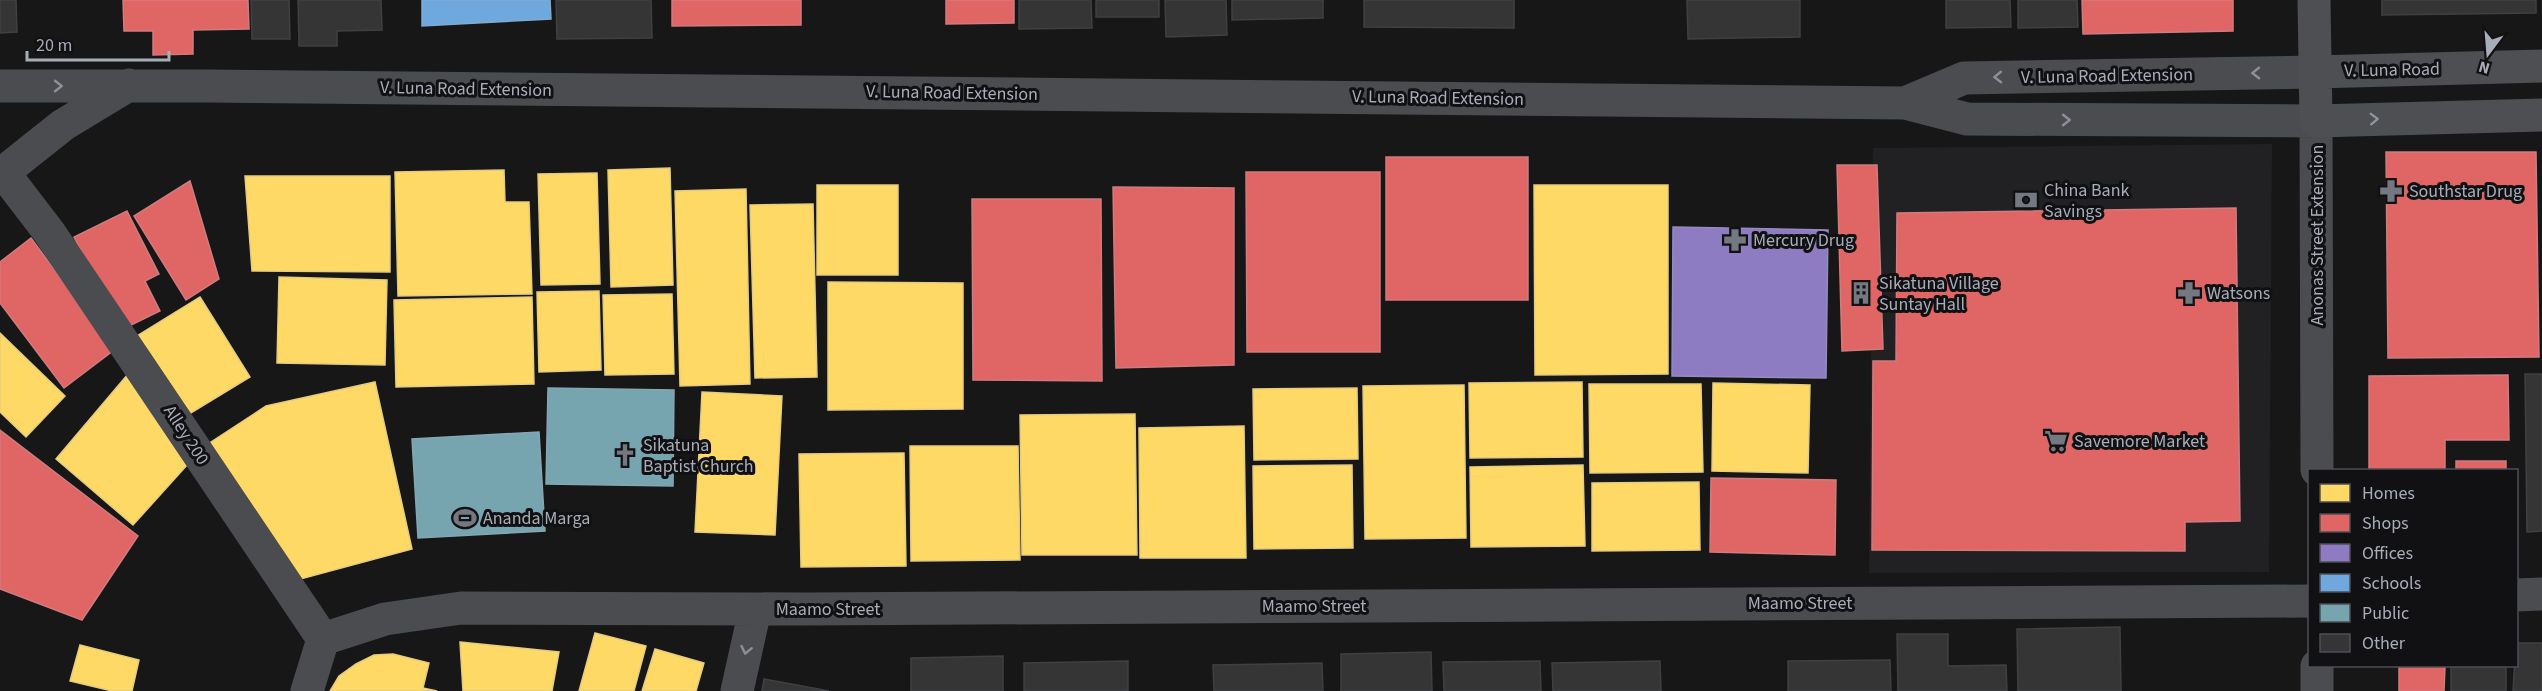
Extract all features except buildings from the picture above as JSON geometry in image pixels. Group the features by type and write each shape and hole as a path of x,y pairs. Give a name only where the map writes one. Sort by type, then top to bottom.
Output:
{"main road":[{"name":"Anonas Street Extension","path":"2314,0 2316,121"},
{"name":"V. Luna Road","path":"2315,72 2542,66"},
{"path":"2316,121 2542,115"}],"street":[{"name":"V. Luna Road Extension","path":"1905,103 1965,78 2315,72"},
{"name":"V. Luna Road Extension","path":"0,86 129,85 1905,103 1967,119 2316,121"},
{"path":"1,174 63,125 129,85"},
{"name":"Anonas Street Extension","path":"2316,121 2318,469"},
{"name":"Alley 200","path":"1,174 49,232 183,428 221,491 323,639"},
{"path":"2518,596 2542,594"},
{"name":"Maamo Street","path":"323,639 385,619 461,608 755,610 2308,601"},
{"path":"737,691 755,610"},
{"path":"307,691 323,639"},
{"path":"2317,667 2317,691"}],"shaded area":[{"name":"Savemore Market","path":"2272,144 2269,572 1869,573 1873,148"}],"place":[{"name":"Southstar Drug","path":"2391,191"},
{"name":"China Bank Savings","path":"2026,200"},
{"name":"Mercury Drug","path":"1735,240"},
{"name":"Sikatuna Village Suntay Hall","path":"1861,293"},
{"name":"Watsons","path":"2189,293"},
{"name":"Savemore Market","path":"2056,441"},
{"name":"Sikatuna Baptist Church","path":"625,455"},
{"name":"Ananda Marga","path":"465,518"}]}
